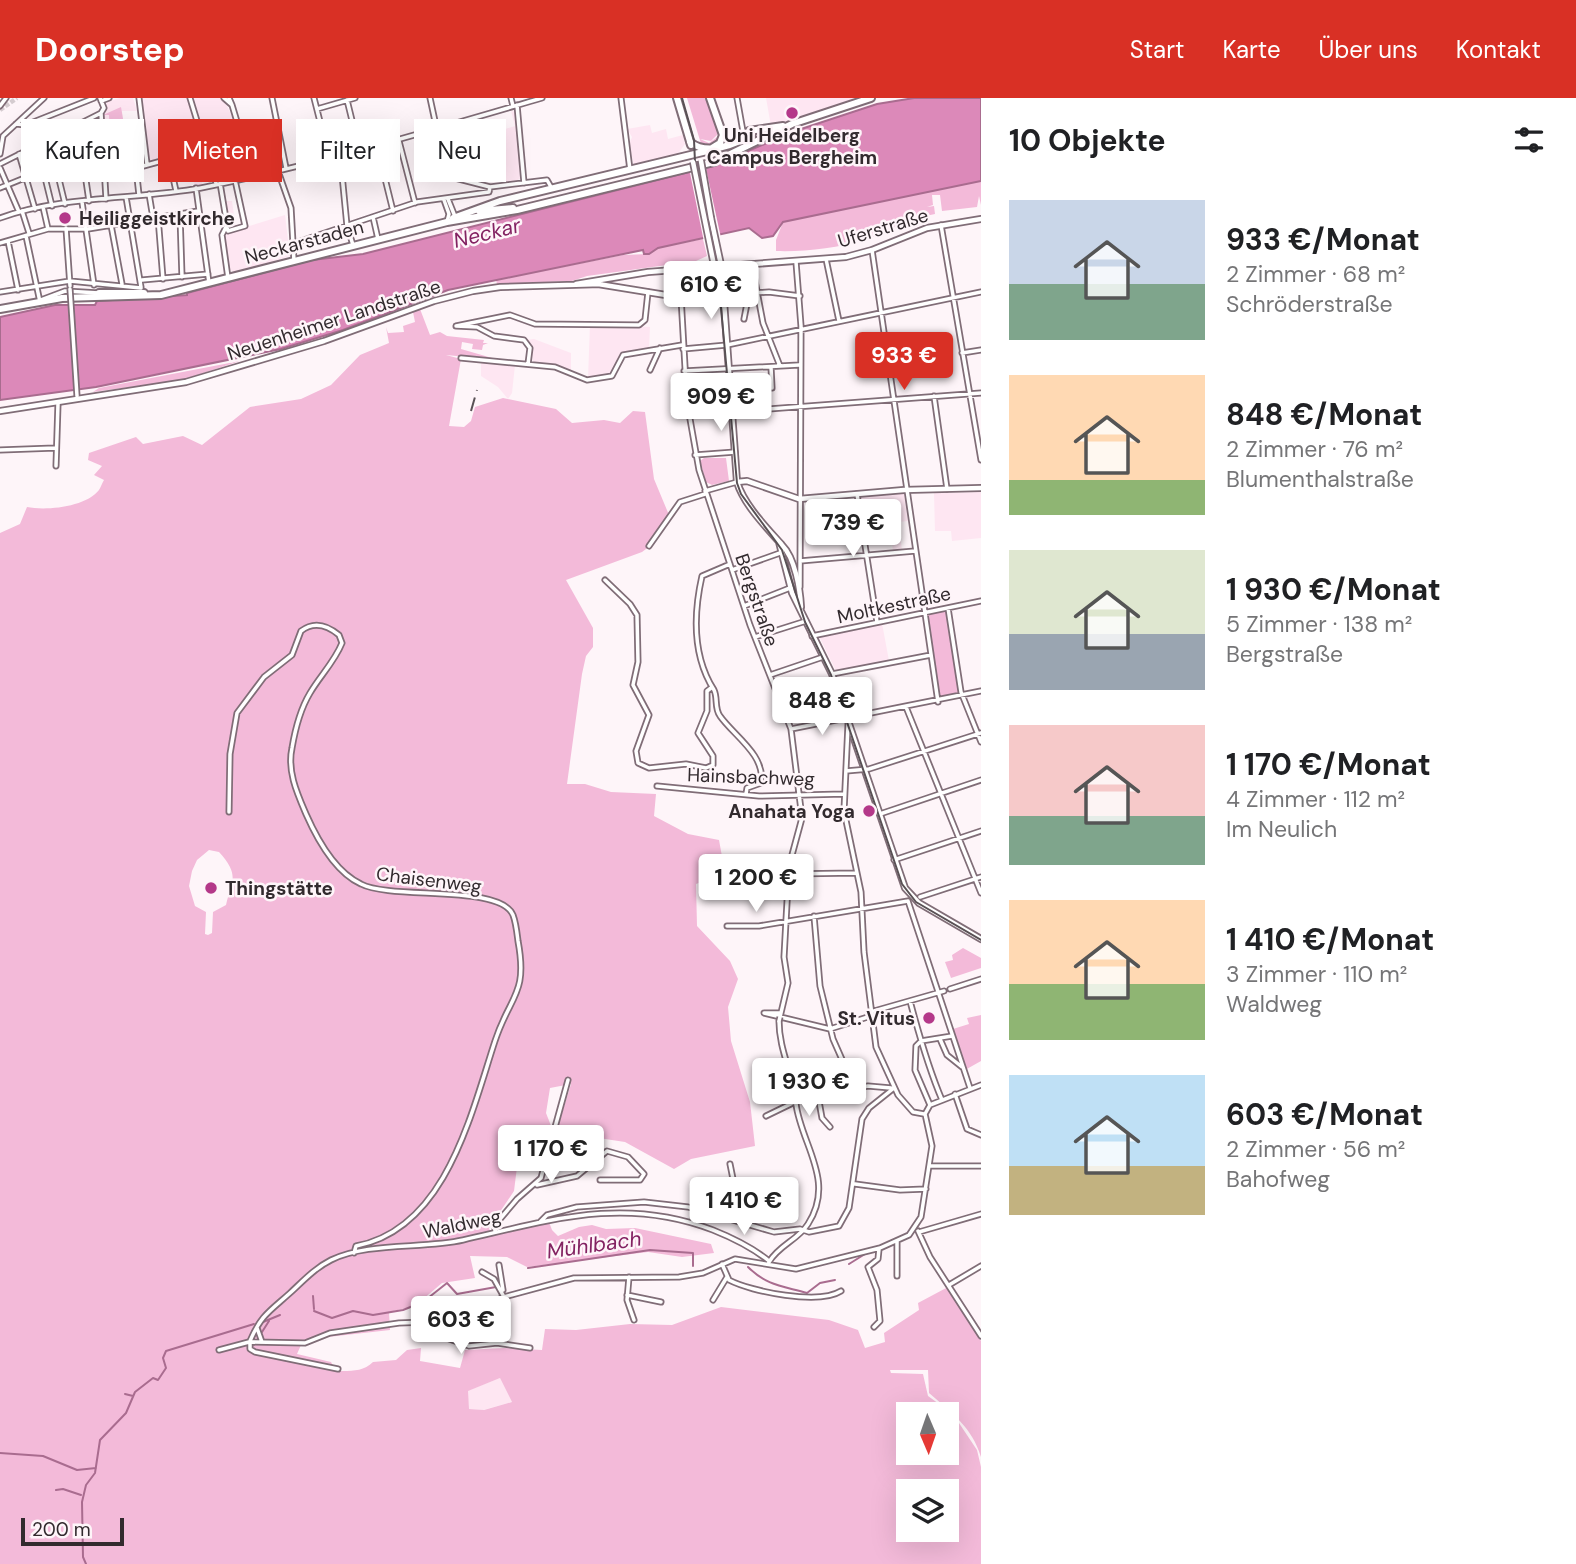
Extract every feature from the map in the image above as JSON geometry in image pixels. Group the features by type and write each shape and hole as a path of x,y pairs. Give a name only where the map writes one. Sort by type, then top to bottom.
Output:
{"main road":[{"path":"677,98 690,142 689,153 719,274"},
{"path":"689,153 707,151 723,138 723,127 710,98"},
{"path":"690,142 699,148 721,148 751,131 792,124 872,98"},
{"name":"Neckarstaden","path":"471,215 526,207 714,162 792,124"},
{"path":"743,136 752,133 765,138"},
{"path":"752,133 757,138 755,144"},
{"path":"723,138 733,143"},
{"path":"707,151 701,161 722,293 737,482 742,493 788,555 806,621 831,674 894,860 910,899 981,939"},
{"name":"Neckarstaden","path":"72,288 168,293 207,277 228,278 353,246 490,210 519,199 631,172 681,158 689,153"},
{"name":"Neckarstaden","path":"471,215 495,201 519,199"},
{"name":"Neckarstaden","path":"490,210 526,207"},
{"name":"Uferstraße","path":"575,284 673,270 826,259 872,250 940,225 981,219"},
{"name":"Neuenheimer Landstraße","path":"586,281 677,296 722,293"},
{"name":"Neuenheimer Landstraße","path":"0,411 58,404 77,398 196,380 324,341 448,297 500,287 601,284"},
{"path":"0,309 40,302 72,288"},
{"name":"Neckarstaden","path":"72,288 99,293 141,292"},
{"path":"737,482 747,481 799,499 907,490 981,488"},
{"path":"779,542 790,588 802,609"}],"street":[{"path":"0,106 6,98"},
{"path":"0,153 1,137 44,98"},
{"path":"16,124 28,124 94,98"},
{"path":"139,98 147,164"},
{"path":"190,98 219,185 227,228 222,235 228,278"},
{"path":"227,98 236,119"},
{"path":"272,98 287,169"},
{"path":"314,98 320,119"},
{"path":"317,109 355,98"},
{"path":"430,98 434,119"},
{"path":"511,98 515,106 524,182"},
{"path":"476,119 542,98"},
{"path":"621,98 631,172"},
{"path":"737,98 743,136"},
{"path":"101,119 104,99"},
{"path":"347,100 352,119"},
{"path":"89,119 101,113"},
{"path":"400,144 415,203"},
{"path":"21,159 19,153 0,166 21,212 40,302"},
{"path":"144,165 169,159 176,191"},
{"path":"282,170 296,167"},
{"path":"0,188 21,179"},
{"path":"292,244 415,203 546,180 550,181 552,191"},
{"path":"28,182 34,209"},
{"path":"47,182 52,206"},
{"path":"61,182 65,204"},
{"path":"86,182 89,201"},
{"path":"104,182 106,199"},
{"path":"138,182 139,195"},
{"path":"0,218 52,206 227,182"},
{"path":"227,228 228,231 245,226 236,182"},
{"path":"282,182 291,208 294,261"},
{"path":"343,182 347,226 353,246"},
{"path":"386,182 393,211"},
{"path":"470,182 490,190 495,201"},
{"path":"142,279 207,277 196,188"},
{"path":"152,193 163,279"},
{"path":"72,288 77,282 94,285 121,283 141,292 142,279 126,197"},
{"path":"445,199 452,220"},
{"path":"445,199 452,220"},
{"path":"82,202 94,285"},
{"path":"43,208 48,229"},
{"path":"0,243 48,229 66,227 85,230 96,226 198,211"},
{"path":"180,215 182,277"},
{"path":"373,217 378,239"},
{"path":"111,225 121,283"},
{"path":"940,225 981,460"},
{"path":"66,227 77,398"},
{"path":"8,241 18,290"},
{"path":"872,250 938,702"},
{"path":"826,259 839,321"},
{"path":"796,262 800,296 799,589"},
{"path":"752,265 768,336 780,366"},
{"path":"677,296 684,282 708,269"},
{"name":"Bergstraße","path":"673,270 680,307 688,415 695,456 744,606 791,729 802,818 788,874 784,957 788,983 780,1017 780,1046 789,1067 801,1129 815,1156 818,1177 814,1212 804,1231"},
{"path":"0,292 36,286 72,288"},
{"path":"40,302 45,296 62,292 99,293"},
{"path":"528,364 530,348 524,340 494,336 477,327 456,327 508,315 535,324 642,324 645,320 648,292"},
{"path":"722,293 758,292 800,296"},
{"path":"461,358 555,368 591,380 612,376 623,355 657,348 683,349 726,345 981,292"},
{"path":"744,319 749,293"},
{"path":"650,370 657,348"},
{"path":"962,353 981,350"},
{"path":"684,371 799,365"},
{"path":"771,367 772,388"},
{"path":"688,415 981,393"},
{"path":"934,396 947,489"},
{"path":"56,466 58,404"},
{"path":"0,450 55,448"},
{"path":"695,456 735,452"},
{"path":"649,546 680,502 737,482"},
{"path":"858,494 877,622"},
{"path":"800,561 915,551"},
{"path":"732,570 780,553"},
{"path":"730,564 702,575 698,596 697,654 715,692 719,715 747,746 760,770 760,785 747,788 746,794"},
{"path":"605,580 630,604 638,618 639,659 633,685 649,715 636,751 638,763 649,768 690,764 708,768 713,765 713,756 698,733 707,709 707,692 711,688"},
{"path":"744,606 790,588"},
{"name":"Moltkestraße","path":"813,636 981,601"},
{"path":"948,608 962,696 981,742"},
{"path":"755,637 806,621"},
{"name":"Chaisenweg","path":"229,813 230,754 239,711 267,674 292,655 295,642 303,629 316,625 330,629 342,640 338,652 306,701 291,753 295,787 325,848 348,875 370,888 406,893 470,896 506,906 514,920 523,969 521,984 498,1033 456,1158 409,1219 384,1236 355,1247 354,1253"},
{"path":"831,674 931,655"},
{"path":"770,675 823,657"},
{"path":"791,729 938,702 981,691"},
{"path":"906,707 973,879 981,893"},
{"path":"848,720 844,794 847,834 863,908 864,952 878,1057 894,1088 913,1112 925,1114"},
{"path":"846,771 865,770 979,733"},
{"path":"879,814 981,780"},
{"name":"Hainsbachweg","path":"657,786 746,794 844,794"},
{"path":"894,860 981,831"},
{"path":"788,874 856,873"},
{"path":"920,897 981,877"},
{"path":"727,926 755,926 910,899 938,994 970,1087"},
{"path":"814,916 815,955 830,1029 855,1089"},
{"path":"950,989 981,979"},
{"path":"780,1017 764,1012 777,1019 830,1029 944,991"},
{"path":"910,1001 942,1100"},
{"path":"930,1105 915,1070 915,1046 921,1041 952,1036"},
{"path":"940,1039 944,1052 962,1068"},
{"path":"537,1185 543,1173 568,1080"},
{"path":"981,1085 970,1087 930,1105 925,1114 932,1146 925,1201 916,1231 927,1253 981,1336"},
{"path":"766,1116 799,1100 875,1086 894,1088"},
{"path":"540,1222 545,1216 559,1211 597,1204 644,1202 698,1210 774,1232 832,1229 842,1224 854,1184 862,1119 869,1108 894,1088"},
{"path":"955,1094 967,1129 981,1135"},
{"path":"818,1096 822,1118 830,1127"},
{"path":"495,1231 495,1225 512,1204 537,1185 577,1176 607,1151 628,1157 644,1174 640,1180 600,1180"},
{"path":"698,1210 724,1206 733,1199 735,1186 730,1164"},
{"path":"930,1166 981,1166"},
{"path":"854,1184 900,1190 926,1189"},
{"name":"Waldweg","path":"250,1342 268,1309 314,1271 338,1256 452,1242 585,1213 646,1212 698,1224 762,1255 769,1262"},
{"path":"219,1350 250,1342 306,1343 330,1333 463,1318 503,1294 574,1278 679,1277 703,1273 735,1259 769,1262 790,1269 804,1268 879,1248 916,1231 952,1225 981,1214"},
{"path":"769,1262 783,1245 804,1231"},
{"path":"897,1241 897,1276"},
{"path":"874,1327 880,1321 881,1311 868,1267 878,1258 879,1248"},
{"path":"758,1262 762,1255"},
{"path":"722,1264 727,1277 743,1286 799,1297 841,1291"},
{"path":"499,1265 503,1294"},
{"path":"950,1286 981,1266"},
{"path":"482,1272 493,1278 503,1294"},
{"path":"629,1277 627,1295 634,1320"},
{"path":"713,1300 727,1277"},
{"path":"627,1295 661,1302"},
{"path":"419,1322 421,1329 465,1345 497,1343 530,1348"},
{"path":"976,1327 981,1324"},
{"path":"257,1327 262,1342"},
{"path":"250,1342 250,1347 255,1352 338,1368"}],"shaded area":[{"path":"133,98 137,111 122,111 123,119 103,119 107,102"},
{"path":"142,98 223,98 234,119 158,119 158,159 149,161"},
{"path":"687,98 708,98 719,133 711,141 700,139 709,143 720,135 716,142 702,147"},
{"name":"Uni Heidelberg Campus Bergheim","path":"766,98 859,98 771,126"},
{"path":"121,107 123,119 109,119 109,115 103,115"},
{"path":"511,111 517,112 522,178 506,182 506,129 515,126"},
{"path":"650,125 652,133 666,129 668,139 683,135 685,144 677,155 634,166 629,144 632,137 627,129"},
{"path":"981,181 981,205 979,196 977,207 942,211 940,195 932,195 933,205 927,207 934,206 935,214 917,218 864,240 821,249 776,251 776,240 783,222"},
{"path":"226,201 232,201 236,230 285,215 290,256 235,273 228,268 223,236 230,228"},
{"path":"703,239 707,256 696,261 587,276 572,281 497,284 496,280 623,255 649,254 658,248"},
{"path":"420,309 430,335 440,332 447,336 484,340 483,343 488,343 483,345 482,350 472,349 473,344 462,342 461,349 499,360 446,355 461,359 449,426 464,427 471,421 475,407 503,398 556,409 572,423 604,420 620,423 633,411 645,412 654,479 669,515 650,546 642,552 566,580 593,628 593,647 586,656 582,674 567,784 585,784 611,792 656,794 654,816 688,834 719,840 725,873 696,884 697,926 730,961 738,979 728,1007 731,1041 750,1102 755,1146 691,1159 674,1169 625,1142 592,1137 558,1126 571,1084 550,1088 546,1113 555,1136 547,1166 518,1159 514,1191 489,1228 490,1231 494,1234 549,1222 558,1236 592,1225 606,1229 635,1228 711,1244 714,1253 682,1257 648,1252 527,1267 507,1257 470,1256 475,1278 442,1283 415,1306 389,1312 390,1330 328,1337 301,1345 297,1354 331,1362 336,1371 351,1371 365,1368 373,1362 396,1360 407,1350 421,1348 420,1361 460,1368 465,1350 542,1350 545,1329 576,1330 630,1324 672,1325 721,1307 829,1320 858,1330 865,1348 885,1342 884,1333 919,1310 918,1303 948,1287 981,1341 981,1457 972,1437 959,1421 959,1402 939,1402 929,1393 928,1370 890,1370 891,1373 923,1374 928,1396 936,1402 896,1402 896,1465 959,1465 959,1423 977,1450 981,1467 981,1564 0,1564 0,533 20,524 27,507 65,506 93,496 104,480 94,475 102,466 88,460 89,453 136,437 143,444 183,436 202,445 250,407 301,399 331,385 360,355 389,343 386,327 388,333 404,332 403,326 415,322 413,312","holes":["209,850 219,852 230,867 233,879 226,905 213,912 212,933 208,935 205,934 206,912 195,906 189,886 197,860","500,1378 512,1402 484,1410 469,1409 468,1391"]},
{"path":"590,324 650,327 649,348 621,355 611,375 588,379"},
{"path":"534,339 571,353 571,371 533,363 531,345 526,340"},
{"path":"240,361 182,380 93,392 99,388"},
{"path":"481,362 515,365 512,393 508,399 498,387 481,376"},
{"path":"704,458 726,458 729,481 712,485 706,482 700,461"},
{"path":"981,492 981,538 952,541 951,531 935,531 934,493"},
{"path":"904,493 908,521 898,522 902,550 893,551 891,534 885,534 883,522 863,524 861,496"},
{"path":"946,609 960,696 939,699 927,613"},
{"path":"882,623 889,661 836,671 819,636"},
{"path":"963,948 981,958 981,968 951,978 945,962 953,960 952,955"},
{"path":"981,1015 981,1061 965,1070 953,1029 969,1024 967,1018"},
{"path":"500,1378 512,1402 483,1410 469,1409 467,1391"}],"water":[{"name":"Neckar","path":"914,98 981,98 981,181 783,222 773,236 762,238 749,228 658,248 649,254 644,254 643,250 448,290 343,330 281,349 96,387 0,400 0,317 55,305 95,305 97,301 187,295 312,260 363,254 713,166 795,131 877,104"}],"pier":[{"path":"705,164 721,238 704,242 689,168"}],"waterway":[{"name":"Mühlbach","path":"528,1268 650,1250 693,1253 693,1266"},
{"name":"Mühlbach","path":"849,1264 865,1254"},
{"name":"Mühlbach","path":"748,1267 769,1282 807,1293 820,1283 835,1280"},
{"name":"Mühlbach","path":"314,1311 332,1318 353,1311 373,1315 403,1310 423,1302 447,1283 457,1294 496,1287"},
{"path":"313,1296 314,1309"},
{"name":"Mühlbach","path":"263,1322 280,1315"},
{"path":"262,1332 269,1321"},
{"name":"Mühlbach","path":"86,1564 83,1557 82,1502 86,1485 95,1473 100,1440 126,1413 135,1392 153,1378 158,1380 166,1368 163,1358 166,1351 254,1324"},
{"path":"125,1394 133,1396"},
{"path":"0,1453 43,1456 77,1470 96,1468"},
{"path":"56,1490 63,1489 81,1495"}],"tunnel":[{"path":"0,110 17,98"}],"tram line":[{"path":"682,98 694,140 695,162 718,275 737,483 741,494 782,550 805,622 831,675 902,884 916,902 981,940"}],"railway":[{"path":"471,411 477,390"}],"place":[{"name":"Uni Heidelberg Campus Bergheim","path":"792,113"},
{"name":"Heiliggeistkirche","path":"65,218"},
{"name":"Anahata Yoga","path":"869,811"},
{"name":"Thingstätte","path":"211,888"},
{"name":"St. Vitus","path":"929,1018"}]}
